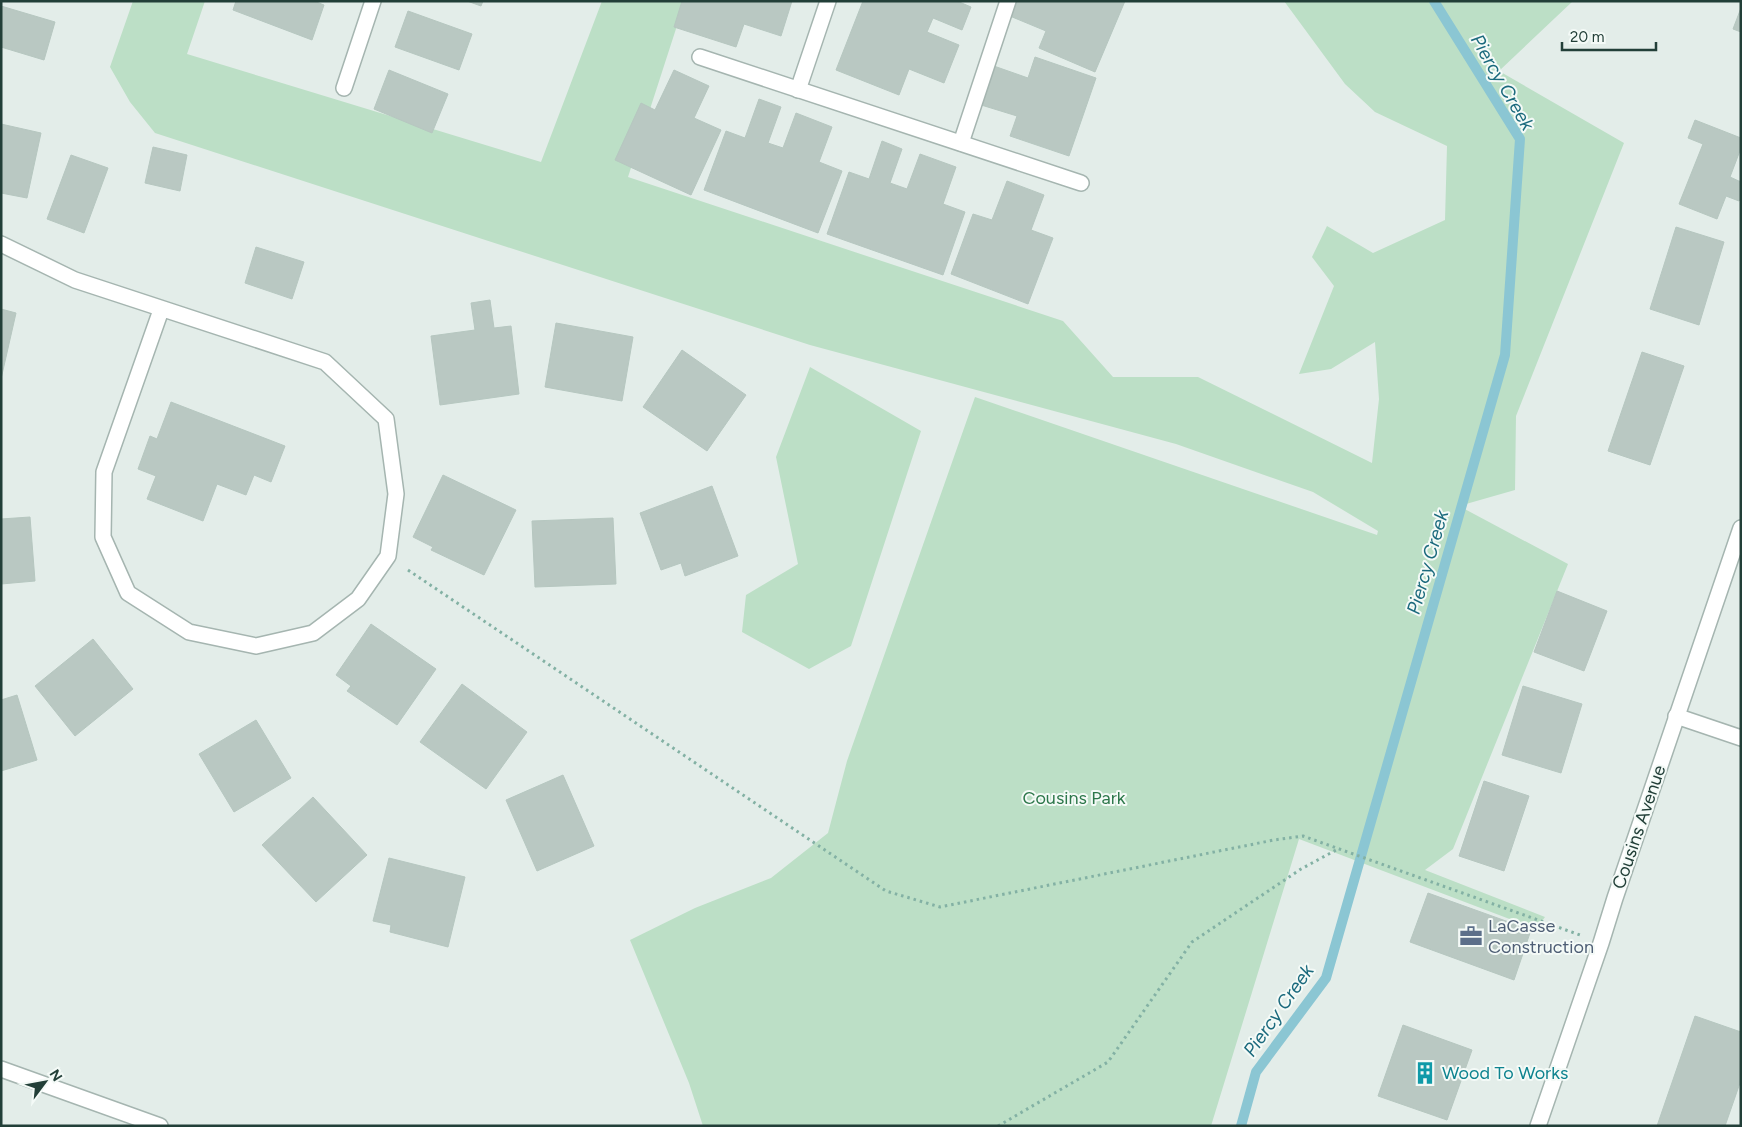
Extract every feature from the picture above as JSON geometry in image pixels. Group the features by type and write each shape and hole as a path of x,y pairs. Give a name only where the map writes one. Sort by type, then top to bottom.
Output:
{"street":[{"path":"344,88 373,1"},
{"path":"798,90 828,1"},
{"path":"960,143 1008,1"},
{"path":"700,58 1081,183"},
{"path":"1,244 74,280 325,362 386,419 396,494 388,556 358,598 313,633 256,646 189,632 128,593 104,537 104,472 161,310"},
{"name":"Cousins Avenue","path":"1538,1126 1602,943 1615,898 1741,528"},
{"path":"1676,716 1741,738"},
{"path":"1,1069 160,1126"}],"path":[{"path":"388,556 886,891 895,894 940,907 1274,840 1303,836 1602,943"},
{"path":"998,1126 1108,1062 1192,942 1301,869 1338,849"}],"green space":[{"name":"Cousins Park","path":"133,1 205,1 187,54 541,162 602,1 685,1 628,177 1063,321 1113,377 1198,377 1372,463 1379,399 1375,342 1331,369 1299,374 1334,286 1312,257 1327,226 1373,253 1445,220 1447,146 1375,112 1345,84 1284,1 1573,1 1499,71 1624,143 1516,416 1515,490 1459,506 1568,564 1453,849 1425,870 1545,917 1536,929 1299,839 1211,1126 703,1126 689,1083 630,940 695,908 771,878 828,833 847,761 975,397 1377,535 1378,531 1313,492 1176,444 810,345 155,133 130,102 110,67"},
{"path":"810,367 921,431 851,646 809,669 742,632 746,595 798,564 776,457"}],"building":[{"path":"236,1 314,1 324,5 312,40 233,10"},
{"path":"467,1 483,1 481,6"},
{"path":"682,1 792,1 781,36 744,24 736,47 674,27"},
{"path":"863,1 957,1 971,7 962,30 933,18 927,32 959,45 944,83 909,69 899,95 836,70"},
{"path":"1011,1 1125,1 1095,72 1039,48 1046,31 1005,14"},
{"path":"1,6 55,22 44,60 1,47"},
{"path":"1741,8 1741,32 1733,29"},
{"path":"408,11 472,34 459,70 395,47"},
{"path":"1035,57 1096,78 1069,156 1010,136 1017,116 978,104 991,65 1028,78"},
{"path":"389,70 448,94 432,133 374,109"},
{"path":"674,70 709,86 694,118 721,130 691,195 615,160 641,103 655,110"},
{"path":"759,99 781,107 768,143 783,148 796,113 832,127 819,162 842,171 818,233 704,190 726,131 745,138"},
{"path":"1695,120 1741,138 1741,148 1730,177 1741,182 1741,198 1739,201 1726,196 1717,219 1679,204 1703,144 1688,138"},
{"path":"1,124 41,133 27,198 1,193"},
{"path":"882,141 902,149 890,183 907,189 920,154 956,167 943,204 965,212 943,275 827,234 849,172 869,179"},
{"path":"153,147 187,155 180,191 145,183"},
{"path":"71,155 108,168 84,233 47,219"},
{"path":"1007,181 1044,195 1031,230 1053,238 1028,304 951,274 973,214 992,220"},
{"path":"1676,227 1724,242 1699,325 1650,309"},
{"path":"256,247 304,262 292,299 245,283"},
{"path":"490,300 494,328 511,326 519,394 440,405 431,336 475,330 471,303"},
{"path":"1,309 16,313 1,379"},
{"path":"556,323 633,337 622,401 545,387"},
{"path":"682,350 746,395 707,451 643,407"},
{"path":"1642,352 1684,366 1650,465 1608,451"},
{"path":"171,402 285,446 271,482 254,475 246,495 217,484 203,521 147,499 156,476 138,469 150,436 157,439"},
{"path":"443,475 516,510 484,575 431,550 433,547 413,537"},
{"path":"712,486 738,556 685,576 681,563 661,570 640,513"},
{"path":"30,517 35,581 1,584 1,519"},
{"path":"613,518 616,584 535,587 532,521"},
{"path":"1557,591 1607,611 1584,671 1534,652"},
{"path":"371,624 436,669 397,725 347,691 351,686 336,675"},
{"path":"93,639 133,689 75,736 35,686"},
{"path":"462,684 527,732 486,789 420,742"},
{"path":"1523,686 1582,704 1561,773 1502,755"},
{"path":"17,695 37,760 1,771 1,700"},
{"path":"256,720 291,778 234,812 199,754"},
{"path":"563,775 594,846 537,871 506,800"},
{"path":"1484,781 1529,796 1504,871 1459,856"},
{"path":"313,797 367,855 316,902 262,845"},
{"path":"389,858 465,877 448,947 390,932 391,925 373,921"},
{"name":"LaCasse Construction","path":"1428,893 1531,930 1514,980 1410,942"},
{"path":"1695,1016 1741,1032 1741,1080 1725,1126 1657,1126"},
{"name":"Wood To Works","path":"1403,1025 1472,1050 1447,1120 1378,1096"}],"waterway":[{"name":"Piercy Creek","path":"1241,1126 1256,1072 1326,978 1505,355 1520,139 1434,1"}],"place":[{"name":"LaCasse Construction","path":"1471,936"},
{"name":"Wood To Works","path":"1425,1073"}]}
